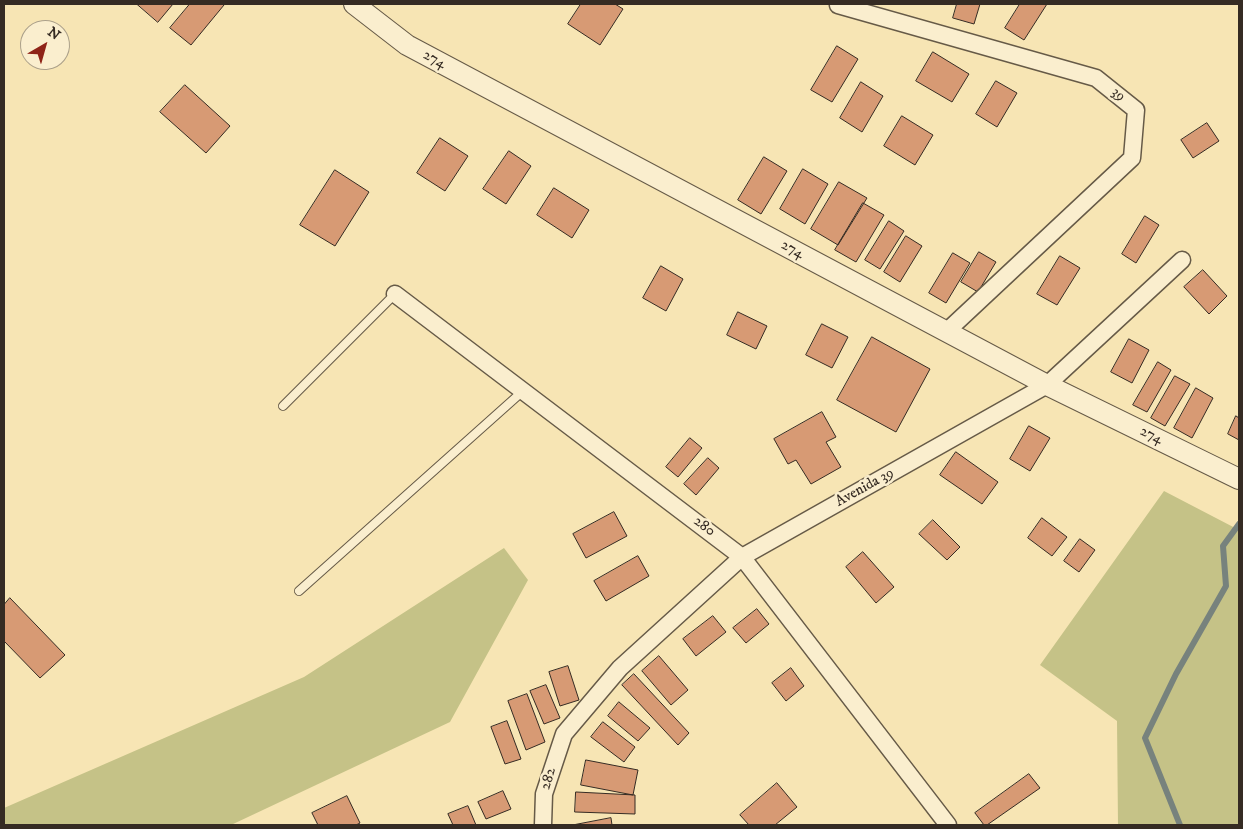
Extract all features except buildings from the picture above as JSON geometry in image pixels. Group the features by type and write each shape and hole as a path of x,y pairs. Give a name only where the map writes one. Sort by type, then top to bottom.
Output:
{"street":[{"name":"274","path":"354,4 407,45 946,332 1048,385 1238,478"},
{"name":"39","path":"838,5 1096,78 1136,110 1132,158 946,332"},
{"name":"Avenida 39","path":"564,734 620,668 742,557 1048,385 1182,260"},
{"name":"280","path":"395,294 742,557 948,825"},
{"name":"282","path":"543,825 544,794 564,734"}],"lane":[{"path":"284,406 395,294"},
{"path":"299,590 524,391"}],"shaded area":[{"path":"1164,491 1239,530 1239,825 1118,825 1117,721 1040,665"},
{"path":"504,548 528,580 450,722 231,825 4,825 4,808 304,677"}],"waterway":[{"path":"1180,825 1145,738 1176,674 1226,586 1223,546 1239,524"}]}
